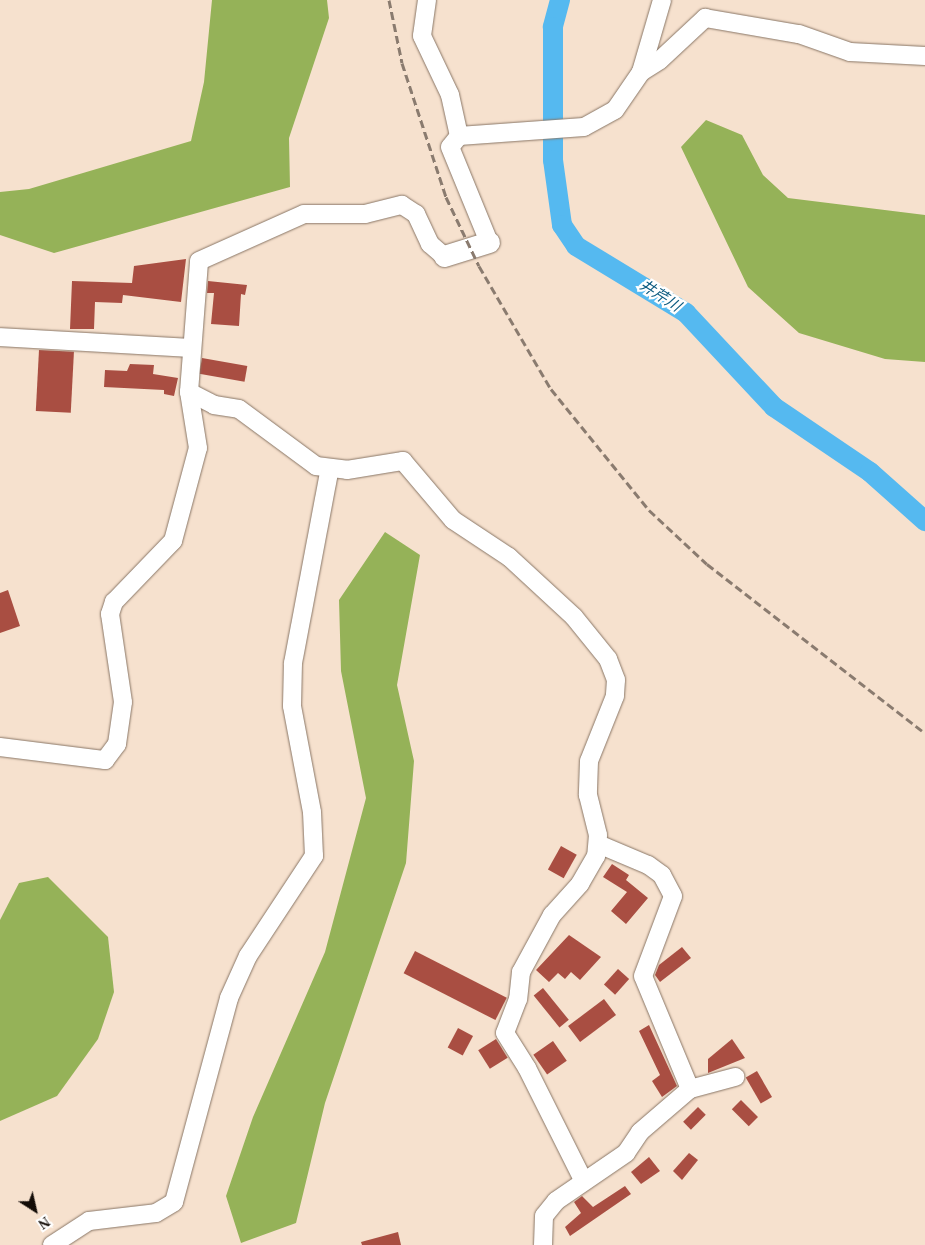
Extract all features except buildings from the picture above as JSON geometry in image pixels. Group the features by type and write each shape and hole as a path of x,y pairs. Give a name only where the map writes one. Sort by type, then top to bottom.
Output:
{"main road":[{"path":"444,256 489,242"}],"street":[{"path":"428,0 422,36 450,95 458,136"},
{"path":"489,242 450,146 458,136 584,127 615,110 641,72 662,0"},
{"path":"641,72 660,60 705,18 800,34 850,52 925,56"},
{"path":"0,747 105,760 117,744 123,702 110,614 114,602 173,541 198,448 189,392 199,261 304,214 366,214 402,204 416,214 430,244 444,256"},
{"path":"0,337 191,348"},
{"path":"189,392 214,404 239,409 316,466 330,468 402,461 453,520 509,557 598,642 616,680 611,710 589,760 588,795 598,844 580,884 552,915 521,972 518,999 505,1034 528,1068 583,1180"},
{"path":"52,1245 89,1221 109,1215 156,1213 174,1202 230,998 248,956 314,856 312,812 292,706 293,663 330,468"},
{"path":"598,844 648,865 662,876 674,896 643,976 690,1089"},
{"path":"543,1245 544,1216 583,1180 626,1153 640,1132 690,1089 735,1077"}],"green space":[{"path":"212,0 327,0 329,18 289,138 290,187 54,253 0,235 0,192 29,189 191,141 204,82"},
{"path":"706,120 742,135 763,175 788,198 925,215 925,362 885,359 799,333 748,287 681,147"},
{"path":"385,532 420,555 397,685 414,761 406,863 325,1103 296,1223 241,1243 226,1196 253,1117 325,952 366,798 341,671 339,600"},
{"path":"48,877 108,937 114,992 98,1039 57,1096 0,1121 0,920 19,883"}],"waterway":[{"name":"井芹川","path":"560,0 553,27 553,160 562,225 576,246 686,313 774,407 870,472 925,521"}],"railway":[{"path":"389,0 402,63 446,197 479,266 551,389 649,510 707,564 925,733"}]}
